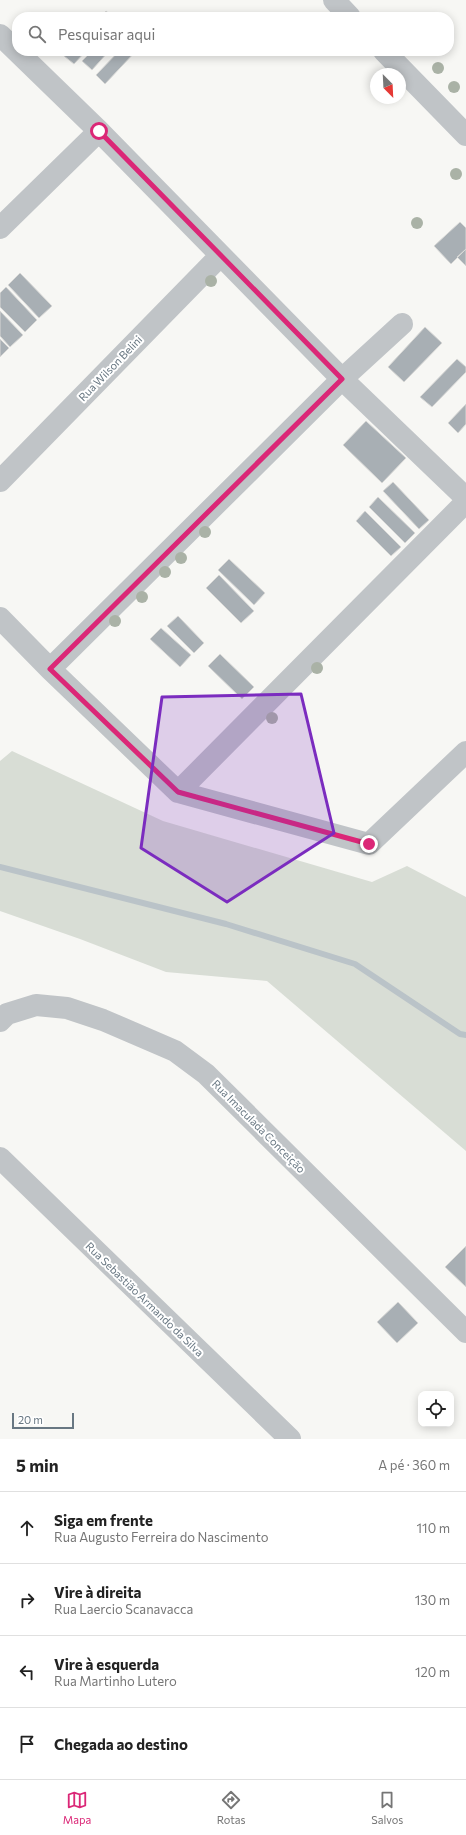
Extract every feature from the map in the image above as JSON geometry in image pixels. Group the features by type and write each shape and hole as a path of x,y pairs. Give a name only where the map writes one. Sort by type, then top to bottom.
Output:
{"street":[{"path":"334,0 345,12"},
{"path":"0,35 12,47"},
{"path":"22,56 99,131 342,379 466,498"},
{"path":"389,56 466,136"},
{"path":"0,228 99,131"},
{"name":"Rua Wilson Belini","path":"0,481 220,256"},
{"path":"50,669 342,379 402,324"},
{"path":"178,792 466,502"},
{"path":"0,618 50,669 178,792 369,844 462,765"},
{"name":"Rua Imaculada Conceição","path":"3,1018 36,1005 67,1008 103,1020 176,1051 206,1074 466,1332"},
{"name":"Rua Sebastião Armando da Silva","path":"0,1158 290,1439"}],"highlighted area":[{"path":"301,694 334,833 227,902 141,848 162,697"}],"shaded area":[{"path":"12,751 163,821 372,882 407,866 466,897 466,1151 267,981 166,972 80,939 0,911 0,761"}],"building":[{"path":"64,56 81,56 74,64"},
{"path":"87,56 105,56 92,70 82,61"},
{"path":"114,56 131,56 105,84 96,75"},
{"path":"460,222 466,228 466,249 451,264 434,246"},
{"path":"466,249 466,266 457,257"},
{"path":"20,273 52,306 39,318 8,285"},
{"path":"6,287 37,320 25,332 0,307 0,293"},
{"path":"0,311 23,335 10,347 0,336"},
{"path":"425,327 442,343 404,382 388,367"},
{"path":"0,339 9,348 0,357"},
{"path":"457,359 466,367 466,372 432,407 420,397"},
{"path":"466,404 466,424 458,433 448,423"},
{"path":"366,421 406,458 382,483 343,445"},
{"path":"393,482 429,520 419,529 383,491"},
{"path":"378,497 415,533 405,543 369,507"},
{"path":"365,511 401,547 391,556 356,521"},
{"path":"229,559 265,593 254,605 218,570"},
{"path":"219,575 254,611 241,623 206,588"},
{"path":"178,616 204,643 194,653 167,626"},
{"path":"161,628 191,655 180,667 150,639"},
{"path":"220,654 254,687 242,699 208,666"},
{"path":"466,1246 466,1287 445,1267"},
{"path":"398,1302 418,1323 397,1343 377,1322"}],"waterway":[{"path":"0,867 226,924 355,964 460,1034 466,1035"}],"route":[{"path":"99,131 342,379 50,669 178,792 369,844"}]}
